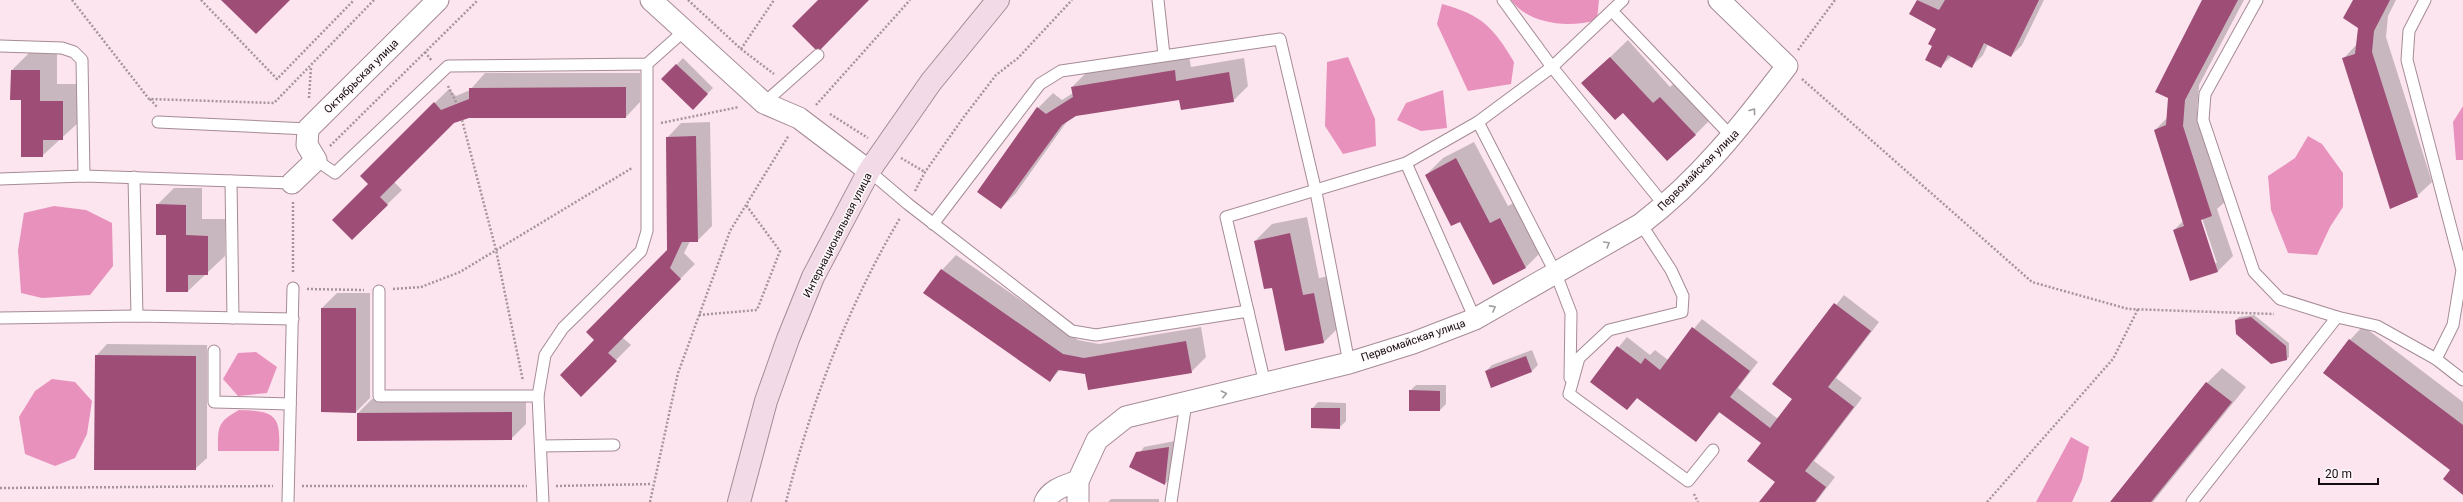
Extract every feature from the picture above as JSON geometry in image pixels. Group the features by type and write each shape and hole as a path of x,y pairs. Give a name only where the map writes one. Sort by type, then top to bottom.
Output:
{"main road":[{"name":"Интернациональная улица","path":"739,502 766,401 788,339 813,278 869,171 931,82 998,0"}],"street":[{"name":"Октябрьская улица","path":"308,129 438,0"},
{"path":"651,0 764,104 799,118 869,171"},
{"path":"1719,0 1787,66"},
{"name":"Первомайская улица","path":"1078,502 1078,481 1097,440 1126,417 1349,363 1413,343 1475,319 1641,224 1665,206 1732,137 1787,66"},
{"path":"292,184 316,160 307,145 308,129"},
{"path":"1045,502 1048,496 1059,488 1078,481"},
{"path":"732,502 742,502"}],"lane":[{"path":"1158,0 1164,55"},
{"path":"1503,0 1552,67 1665,206"},
{"path":"1265,384 1226,217 1316,192 1406,163 1478,122 1552,67 1622,0"},
{"path":"2257,0 2205,94 2203,120 2254,272 2280,299 2337,317 2377,326 2436,359 2463,380"},
{"path":"2425,0 2409,31 2407,60 2462,270 2453,324 2436,359"},
{"path":"1612,11 1732,137"},
{"path":"316,160 335,173 448,66 647,64 684,31"},
{"path":"933,224 1040,84 1061,72 1164,55 1280,40 1316,192 1349,363"},
{"path":"0,46 62,48 74,52 82,60 84,176"},
{"path":"764,104 818,54"},
{"path":"543,502 538,396 545,355 563,328 641,251 647,231 647,64"},
{"path":"158,122 308,129"},
{"path":"1478,122 1556,274 1571,313 1569,394"},
{"path":"1406,163 1475,319"},
{"path":"869,171 933,224 1072,331 1096,335 1248,311"},
{"path":"0,179 84,176 292,184"},
{"path":"134,177 137,316"},
{"path":"231,181 233,318"},
{"path":"1569,394 1579,358 1609,330 1682,312 1683,296 1672,270 1641,224"},
{"path":"288,502 294,288"},
{"path":"379,291 379,396 538,396"},
{"path":"0,318 137,316 294,319"},
{"path":"2192,502 2337,317"},
{"path":"214,351 214,402 290,404"},
{"path":"1569,394 1688,481 1713,450"},
{"path":"1171,502 1186,403"},
{"path":"541,446 614,445"}],"path":[{"path":"72,0 149,99 274,103 374,0"},
{"path":"201,0 277,79 354,0"},
{"path":"316,160 478,0"},
{"path":"688,0 741,49 816,105 910,0"},
{"path":"741,49 774,0"},
{"path":"786,502 815,402 847,321 877,256 925,172 963,118 996,75 1018,58 1072,0"},
{"path":"1835,0 1787,66 2032,282 2128,309 2281,315"},
{"path":"647,126 712,111 764,104"},
{"path":"650,502 652,484 678,373 730,231 799,118"},
{"path":"462,120 496,250 526,396"},
{"path":"292,184 294,288 379,291 421,287 460,272 647,159"},
{"path":"699,315 757,310 780,251 746,205"},
{"path":"1987,502 2113,359 2138,309"},
{"path":"0,488 543,486 652,484"}],"shaded area":[{"path":"1511,0 1599,0 1597,20 1574,24 1550,22 1528,15"},
{"path":"1442,4 1456,8 1477,18 1493,31 1514,62 1511,84 1468,91 1437,24"},
{"path":"1348,57 1375,119 1376,146 1343,154 1325,126 1327,62"},
{"path":"1443,90 1447,128 1421,131 1397,120 1406,103"},
{"path":"2463,106 2463,160 2456,160 2453,122"},
{"path":"2308,136 2322,144 2343,173 2343,207 2330,227 2317,255 2288,253 2271,210 2268,176 2295,158"},
{"path":"54,206 86,210 112,223 113,266 90,295 42,298 21,293 18,250 24,213"},
{"path":"256,352 277,367 267,393 238,396 223,379 238,353"},
{"path":"52,379 75,382 92,401 87,434 75,458 55,466 25,454 19,417 35,391"},
{"path":"239,410 261,412 273,417 277,422 279,430 279,451 218,451 220,426 226,418"},
{"path":"2071,437 2089,447 2082,480 2072,502 2036,502"}],"building":[{"path":"221,0 290,0 256,34"},
{"path":"818,0 869,0 821,49 815,49 792,26"},
{"path":"1917,0 1939,10 1945,0 2039,0 2011,57 1984,43 1972,68 1948,55 1941,68 1925,60 1932,46 1928,44 1936,29 1909,14"},
{"path":"2202,0 2238,0 2185,100 2183,126 2212,216 2201,220 2218,272 2190,281 2173,230 2184,226 2154,130 2166,125 2168,98 2155,92"},
{"path":"2353,0 2390,0 2374,31 2372,52 2418,197 2390,209 2342,58 2355,54 2358,28 2343,18"},
{"path":"1610,57 1653,103 1660,97 1696,135 1667,161 1623,113 1615,120 1581,83"},
{"path":"676,64 708,94 693,110 661,79"},
{"path":"11,70 40,70 40,101 63,101 63,140 43,140 43,157 21,157 21,100 10,100"},
{"path":"1175,70 1176,81 1229,72 1234,102 1181,110 1179,100 1076,116 1062,125 1001,209 977,192 1037,107 1046,114 1073,97 1071,87"},
{"path":"626,87 626,118 469,118 454,123 380,197 388,205 352,240 332,220 368,184 360,176 434,102 441,110 469,99 469,88"},
{"path":"696,136 698,242 682,242 670,268 681,279 608,353 617,361 581,397 560,375 594,340 586,332 667,250 666,137"},
{"path":"1456,158 1490,223 1500,218 1526,268 1493,285 1460,222 1451,226 1425,175"},
{"path":"156,204 186,205 186,235 208,236 208,275 188,275 188,292 166,292 166,235 156,235"},
{"path":"1290,233 1303,295 1314,293 1324,343 1285,351 1272,288 1264,289 1254,241"},
{"path":"941,269 1063,354 1084,358 1186,341 1192,373 1088,390 1085,374 1058,370 1050,382 923,293"},
{"path":"1834,303 1871,331 1828,387 1854,407 1805,471 1826,487 1815,502 1759,502 1775,482 1747,461 1761,443 1719,412 1696,442 1637,398 1627,410 1590,382 1617,346 1641,364 1645,358 1660,370 1692,327 1750,371 1730,397 1770,428 1792,399 1772,384"},
{"path":"321,308 356,308 356,413 321,412"},
{"path":"2251,317 2286,346 2287,360 2271,364 2236,334 2235,320"},
{"path":"2349,339 2463,425 2463,495 2443,479 2450,470 2323,373"},
{"path":"95,355 196,356 196,470 94,470"},
{"path":"1526,356 1532,372 1491,388 1485,371"},
{"path":"2206,382 2232,402 2151,502 2110,502"},
{"path":"1409,390 1440,391 1440,411 1409,411"},
{"path":"1311,408 1340,408 1340,429 1311,428"},
{"path":"512,412 512,440 357,441 357,413"},
{"path":"1169,447 1165,485 1129,467 1136,452"}]}
